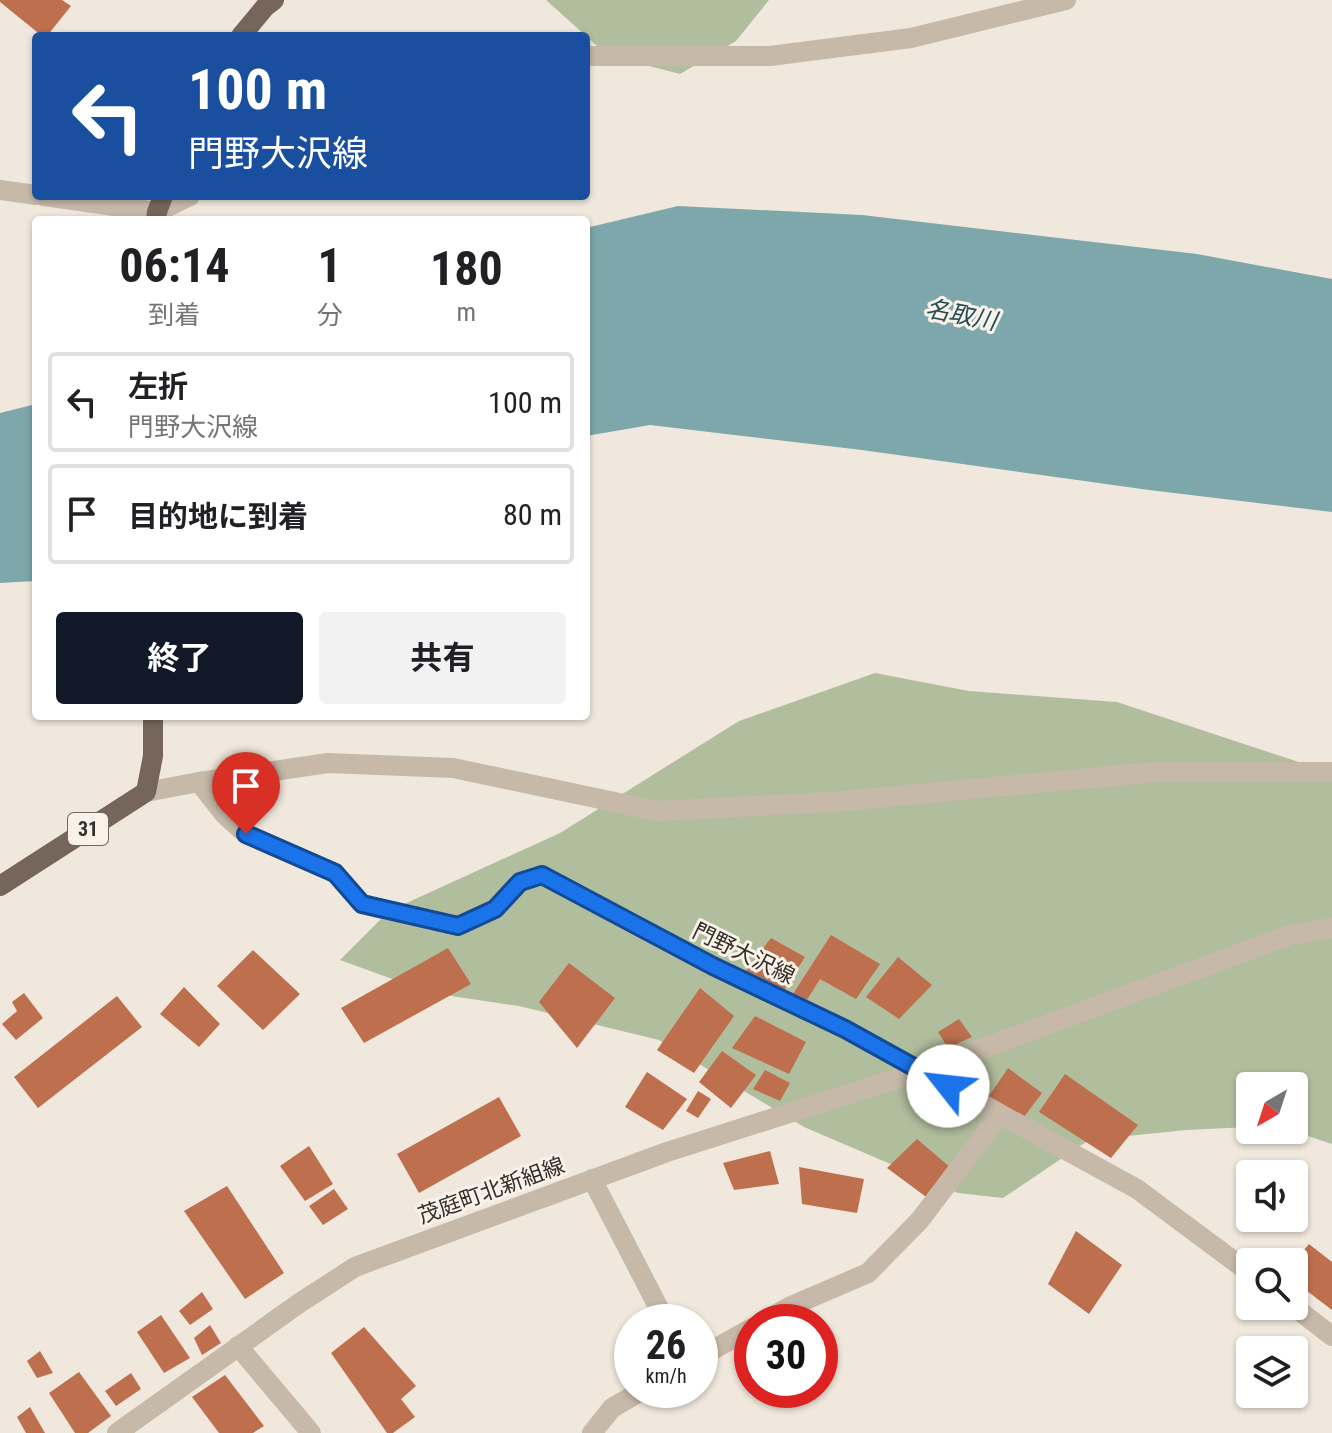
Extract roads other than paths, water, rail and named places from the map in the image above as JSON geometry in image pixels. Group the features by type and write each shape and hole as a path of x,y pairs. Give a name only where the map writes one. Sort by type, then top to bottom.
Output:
{"main road":[{"path":"244,32 274,0"},
{"path":"146,792 153,756 153,720"},
{"name":"31","path":"0,886 146,792"}],"street":[{"path":"590,56 770,56 911,38 1066,0"},
{"path":"0,190 32,194"},
{"path":"79,200 159,209 180,200"},
{"path":"146,792 328,763 453,768 657,811 832,802 1156,772 1332,772"},
{"name":"門野大沢線","path":"199,782 223,813 246,834 335,873 362,904 458,926 495,909 520,882 542,875 713,966 845,1029 1137,1189 1236,1263"},
{"name":"茂庭町北新組線","path":"117,1433 355,1267 667,1152 921,1071 1290,935 1332,928"},
{"path":"796,1304 868,1273 920,1220 1000,1114"},
{"path":"592,1179 657,1304"},
{"path":"1308,1318 1332,1336"},
{"path":"238,1346 311,1433"},
{"path":"592,1433 614,1407"}],"water":[{"name":"名取川","path":"678,206 862,215 1197,254 1332,279 1332,512 650,425 590,435 590,227"},
{"path":"32,405 32,581 0,583 0,413"}]}
